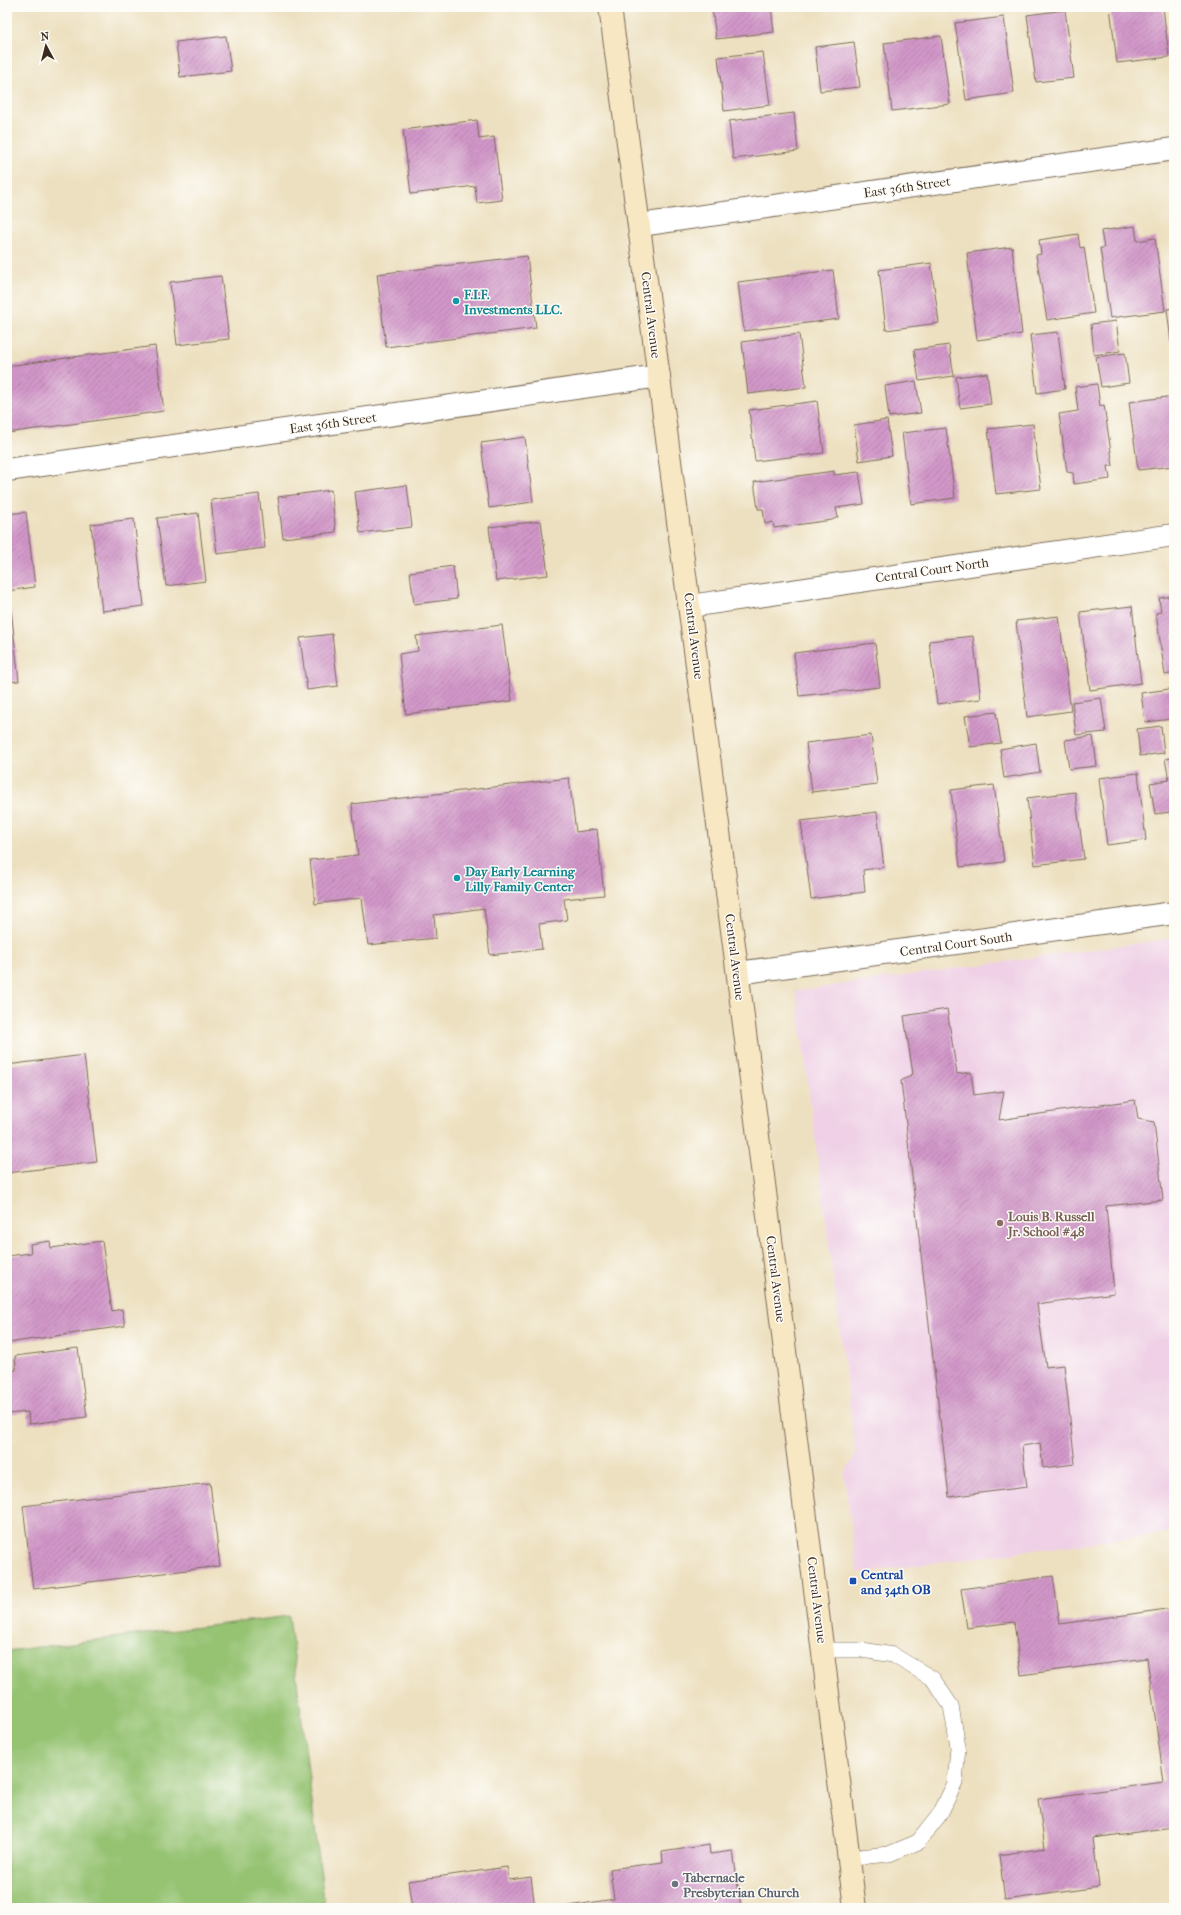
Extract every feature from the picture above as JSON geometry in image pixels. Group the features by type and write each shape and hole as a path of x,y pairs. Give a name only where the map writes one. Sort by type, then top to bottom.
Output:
{"main road":[{"name":"Central Avenue","path":"610,7 738,973 855,1908"}],"street":[{"name":"East 36th Street","path":"640,225 1174,149"},
{"name":"East 36th Street","path":"7,470 659,376"},
{"name":"Central Court North","path":"690,606 1174,535"},
{"name":"Central Court South","path":"738,973 1174,912"}],"lane":[{"path":"823,1650 862,1650 893,1655 933,1679 951,1706 958,1747 955,1783 940,1814 918,1842 889,1854 849,1858"}],"shaded area":[{"name":"Louis B. Russell Jr. School #48","path":"1174,938 1174,1532 857,1573 844,1473 856,1455 796,991"}],"green space":[{"path":"289,1616 325,1908 7,1908 7,1651"}],"building":[{"path":"712,7 771,7 774,32 716,39"},
{"path":"1110,7 1163,7 1169,57 1117,63"},
{"path":"1065,10 1074,78 1036,82 1027,15"},
{"path":"1004,17 1014,93 966,100 955,23"},
{"path":"226,36 231,71 180,77 176,42"},
{"path":"941,36 950,104 892,111 884,43"},
{"path":"854,42 860,87 820,91 815,47"},
{"path":"763,52 770,105 724,111 718,57"},
{"path":"794,113 798,151 733,159 729,121"},
{"path":"477,120 479,139 494,137 502,200 477,203 475,186 411,194 403,130"},
{"path":"1135,226 1137,241 1155,238 1165,311 1110,318 1100,248 1104,248 1101,231"},
{"path":"1078,234 1080,248 1084,247 1094,313 1047,320 1036,255 1041,254 1039,240"},
{"path":"1012,247 1022,334 977,340 967,253"},
{"name":"F.I.F. Investments LLC.","path":"527,256 536,328 386,347 377,274"},
{"path":"931,263 939,323 886,330 879,270"},
{"path":"833,270 839,319 744,331 738,282"},
{"path":"221,276 229,339 177,345 170,282"},
{"path":"1174,308 1174,341 1171,342 1167,309"},
{"path":"1116,321 1120,351 1094,355 1091,324"},
{"path":"1058,332 1065,389 1037,393 1030,335"},
{"path":"799,334 806,387 748,394 742,342"},
{"path":"949,345 954,376 919,381 914,350"},
{"path":"155,346 164,411 7,433 7,366"},
{"path":"1125,353 1129,383 1101,387 1096,357"},
{"path":"987,373 991,404 960,408 956,377"},
{"path":"916,381 921,413 889,417 885,386"},
{"path":"1097,384 1100,406 1104,405 1113,466 1108,466 1110,479 1074,484 1073,473 1067,472 1059,414 1078,411 1075,387"},
{"path":"1174,396 1174,466 1138,470 1129,402"},
{"path":"817,401 824,453 755,461 749,410"},
{"path":"887,420 892,456 859,461 854,425"},
{"path":"1033,424 1041,489 996,494 988,429"},
{"path":"946,428 955,498 911,504 902,433"},
{"path":"525,437 533,502 489,508 481,443"},
{"path":"834,471 834,475 859,472 864,504 836,508 838,517 832,520 774,528 773,522 765,524 763,509 758,509 754,482"},
{"path":"407,485 412,527 360,533 355,492"},
{"path":"331,490 336,532 283,538 278,497"},
{"path":"259,494 265,548 217,554 211,500"},
{"path":"26,512 35,587 7,591 7,514"},
{"path":"198,513 206,581 166,586 157,518"},
{"path":"134,519 144,606 102,611 91,524"},
{"path":"541,521 548,575 496,581 489,527"},
{"path":"453,566 457,599 414,604 410,572"},
{"path":"1174,596 1174,673 1165,675 1156,613 1161,612 1159,598"},
{"path":"1132,606 1141,683 1090,690 1080,612"},
{"path":"11,609 19,681 7,682 7,610"},
{"path":"1059,616 1071,711 1027,717 1016,621"},
{"path":"502,625 512,701 406,714 399,654 418,651 416,636"},
{"path":"332,634 338,686 307,690 300,638"},
{"path":"973,636 981,699 937,704 929,641"},
{"path":"875,643 880,687 799,696 794,653"},
{"path":"1170,689 1173,719 1145,722 1141,693"},
{"path":"1101,698 1106,732 1076,735 1072,702"},
{"path":"996,712 1001,743 970,747 965,716"},
{"path":"1161,726 1164,753 1140,756 1137,729"},
{"path":"871,735 877,784 812,792 806,743"},
{"path":"1093,736 1097,766 1069,769 1065,740"},
{"path":"1036,743 1040,772 1004,778 1000,749"},
{"path":"1174,758 1173,822 1171,812 1155,814 1150,783 1169,780 1165,759"},
{"path":"1138,773 1146,840 1107,845 1099,778"},
{"name":"Day Early Learning Lilly Family Center","path":"569,778 576,832 597,829 604,895 564,899 567,920 539,924 542,949 490,955 484,908 434,915 436,938 368,945 362,898 315,904 310,860 358,855 352,804"},
{"path":"994,785 1004,862 960,867 951,790"},
{"path":"1075,792 1084,859 1035,865 1027,798"},
{"path":"877,812 884,867 863,870 865,892 811,899 801,821"},
{"path":"947,1009 957,1074 971,1072 974,1095 1004,1091 999,1120 1135,1100 1138,1119 1154,1122 1163,1200 1106,1206 1114,1293 1037,1304 1046,1367 1064,1365 1075,1464 1043,1468 1040,1443 1022,1446 1027,1487 949,1497 901,1081 913,1074 904,1016"},
{"path":"84,1055 97,1162 7,1173 7,1065"},
{"path":"50,1241 51,1248 102,1241 112,1311 122,1309 125,1326 7,1343 7,1256 31,1253 30,1244"},
{"path":"78,1348 87,1417 29,1424 28,1412 7,1414 7,1371 16,1370 15,1356"},
{"path":"210,1483 220,1566 33,1589 23,1506"},
{"path":"1053,1576 1060,1624 1174,1608 1174,1827 1093,1838 1099,1887 1005,1900 999,1855 1045,1848 1038,1799 1164,1782 1147,1658 1021,1675 1014,1622 967,1628 961,1589"},
{"name":"Tabernacle Presbyterian Church","path":"709,1845 710,1854 733,1851 741,1908 556,1908 614,1899 610,1869 663,1862 662,1852"},
{"path":"507,1867 509,1880 531,1877 535,1908 412,1908 408,1881"}],"place":[{"name":"F.I.F. Investments LLC.","path":"456,301"},
{"name":"Day Early Learning Lilly Family Center","path":"457,878"},
{"name":"Louis B. Russell Jr. School #48","path":"1000,1223"},
{"name":"Central and 34th OB","path":"853,1581"},
{"name":"Tabernacle Presbyterian Church","path":"675,1884"}]}
